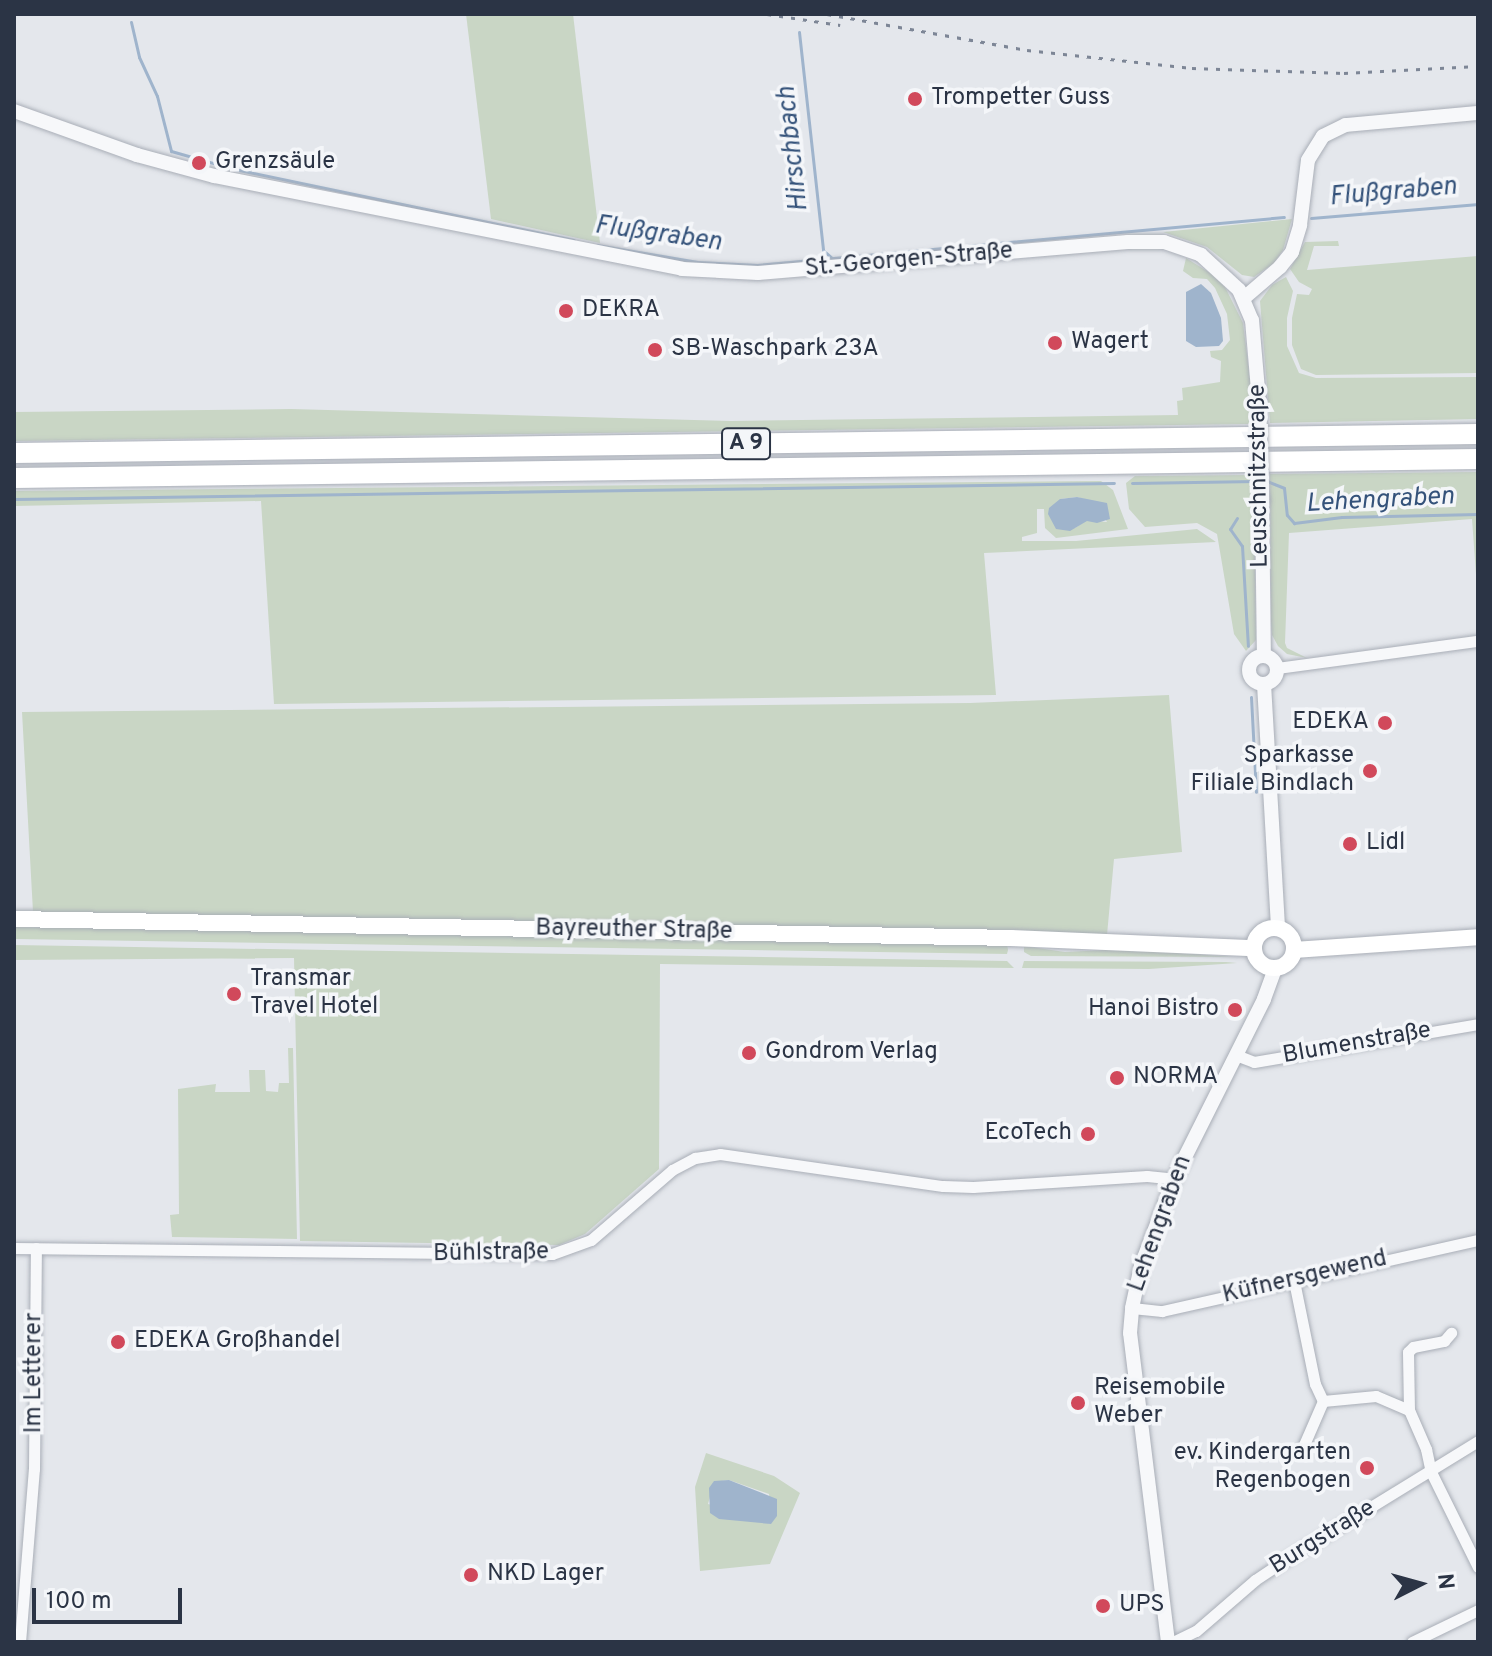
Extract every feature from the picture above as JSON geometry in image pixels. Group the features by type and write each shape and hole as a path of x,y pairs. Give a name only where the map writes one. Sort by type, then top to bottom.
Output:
{"highway":[{"name":"A 9","path":"14,453 1478,434"},
{"name":"A 9","path":"14,478 1478,459"}],"main road":[{"name":"Bayreuther Straße","path":"14,919 1011,938 1254,948"},
{"path":"1278,928 1292,938 1294,950 1286,964 1275,968 1263,965 1254,948 1259,934 1278,928"},
{"path":"1294,950 1478,937"}],"street":[{"name":"St.-Georgen-Straße","path":"14,111 137,155 214,176 604,257 699,271 758,273 1128,242 1164,242 1201,255 1233,282 1244,298"},
{"path":"1244,298 1280,267 1292,252 1300,225 1308,160 1323,136 1346,125 1478,113"},
{"name":"Leuschnitzstraße","path":"1244,298 1253,330 1262,500 1264,655 1253,659 1249,668 1252,679 1264,684 1278,928"},
{"path":"1277,668 1478,641"},
{"path":"1264,655 1275,661 1277,668 1273,680 1264,684"},
{"name":"Lehengraben","path":"1170,1642 1130,1333 1132,1308 1141,1266 1174,1179 1275,968"},
{"name":"Blumenstraße","path":"1236,1055 1254,1062 1478,1024"},
{"name":"Bühlstraße","path":"14,1248 552,1254 591,1240 672,1170 695,1158 720,1154 943,1186 973,1187 1147,1176 1174,1179"},
{"name":"Küfnersgewend","path":"1132,1308 1162,1311 1478,1240"},
{"name":"Im Letterer","path":"20,1642 34,1469 36,1248"},
{"path":"1294,1281 1315,1384 1323,1401 1303,1447"},
{"path":"1451,1333 1444,1341 1413,1347 1408,1352 1409,1410 1426,1449 1431,1472 1478,1567"},
{"path":"1323,1401 1376,1396 1409,1410"},
{"name":"Burgstraße","path":"1170,1642 1196,1631 1255,1580 1291,1556 1478,1441"},
{"path":"1415,1641 1478,1610"}],"green space":[{"path":"466,14 573,14 600,243 491,219"},
{"path":"1292,219 1283,250 1274,263 1254,277 1242,275 1207,247 1163,232"},
{"path":"1338,241 1339,246 1314,246 1307,270 1478,256 1478,373 1316,375 1301,369 1292,345 1292,318 1297,294 1309,295 1312,289 1299,282 1290,269 1305,242"},
{"path":"1186,258 1225,287 1243,323 1252,395 1250,424 14,441 14,412 291,409 731,421 1178,415 1177,401 1183,400 1182,388 1220,382 1221,361 1211,357 1210,351 1222,350 1230,340 1227,314 1215,288 1207,279 1193,278 1183,271"},
{"path":"1286,277 1293,291 1287,318 1287,346 1299,373 1316,378 1478,377 1478,419 1270,423 1260,301 1272,285"},
{"path":"1478,472 1478,602 1472,519 1289,533 1285,643 1287,648 1307,658 1287,654 1278,646 1272,635 1271,621 1270,474"},
{"path":"1250,475 1251,500 1254,500 1256,640 1246,651 1234,634 1217,534 1197,523 1145,527 1129,509 1126,483 1135,476"},
{"path":"1101,481 1113,490 1128,529 1056,538 1045,528 1044,509 1037,509 1037,533 1022,537 1022,541 1076,541 1197,529 1216,542 984,553 996,695 274,704 261,501 14,506 14,491","holes":["1077,497 1095,502 1107,522 1087,520 1075,528 1060,499"]},
{"path":"1169,695 1182,852 1114,859 1107,935 33,912 22,712 970,703"},
{"path":"14,927 1007,944 1008,950 1007,954 14,939"},
{"path":"14,945 1007,961 1014,968 660,964 659,1169 585,1234 559,1245 300,1241 294,958 14,960"},
{"path":"1024,946 1065,952 1127,949 1233,957 1031,956 1024,952"},
{"path":"1024,961 1237,963 1149,969 1022,968"},
{"path":"288,1048 293,1048 297,1239 172,1237 170,1215 179,1214 178,1089 216,1084 215,1092 250,1092 249,1070 265,1070 266,1091 278,1092 279,1083 289,1083"},
{"path":"706,1453 774,1476 800,1493 770,1564 700,1571 695,1487","holes":["729,1480 769,1494 771,1524 708,1504 714,1482"]}],"water":[{"path":"1201,284 1211,293 1221,318 1223,341 1219,346 1196,347 1186,341 1186,292"},
{"path":"1077,497 1107,503 1110,519 1097,523 1087,521 1070,531 1056,529 1048,514 1049,508 1060,499"},
{"path":"729,1480 777,1499 777,1516 771,1524 719,1519 710,1513 709,1488 714,1481"}],"waterway":[{"name":"Flußgraben","path":"131,22 139,57 157,96 171,151 234,169 574,240"},
{"name":"Hirschbach","path":"799,32 823,250 832,258"},
{"name":"Flußgraben","path":"1311,218 1478,204"},
{"name":"Flußgraben","path":"597,245 698,262 757,265 1284,217"},
{"path":"1132,483 1256,481"},
{"name":"Lehengraben","path":"1267,481 1284,488 1287,515 1294,523 1342,517 1478,514"},
{"path":"14,499 1114,483"},
{"name":"Lehengraben","path":"1237,518 1230,529 1242,546 1248,646"},
{"name":"Lehengraben","path":"1251,697 1256,792"}],"railway":[{"path":"767,14 840,25"},
{"path":"827,14 1027,50 1192,68 1344,73 1478,66"}],"place":[{"name":"Trompetter Guss","path":"915,99"},
{"name":"Grenzsäule","path":"199,163"},
{"name":"DEKRA","path":"566,311"},
{"name":"Wagert","path":"1055,343"},
{"name":"SB-Waschpark 23A","path":"655,350"},
{"name":"EDEKA","path":"1385,723"},
{"name":"Sparkasse Filiale Bindlach","path":"1370,771"},
{"name":"Lidl","path":"1350,844"},
{"name":"Transmar Travel Hotel","path":"234,994"},
{"name":"Hanoi Bistro","path":"1235,1010"},
{"name":"Gondrom Verlag","path":"749,1053"},
{"name":"NORMA","path":"1117,1078"},
{"name":"EcoTech","path":"1088,1134"},
{"name":"EDEKA Großhandel","path":"118,1342"},
{"name":"Reisemobile Weber","path":"1078,1403"},
{"name":"ev. Kindergarten Regenbogen","path":"1367,1468"},
{"name":"NKD Lager","path":"471,1575"},
{"name":"UPS","path":"1103,1606"}]}
